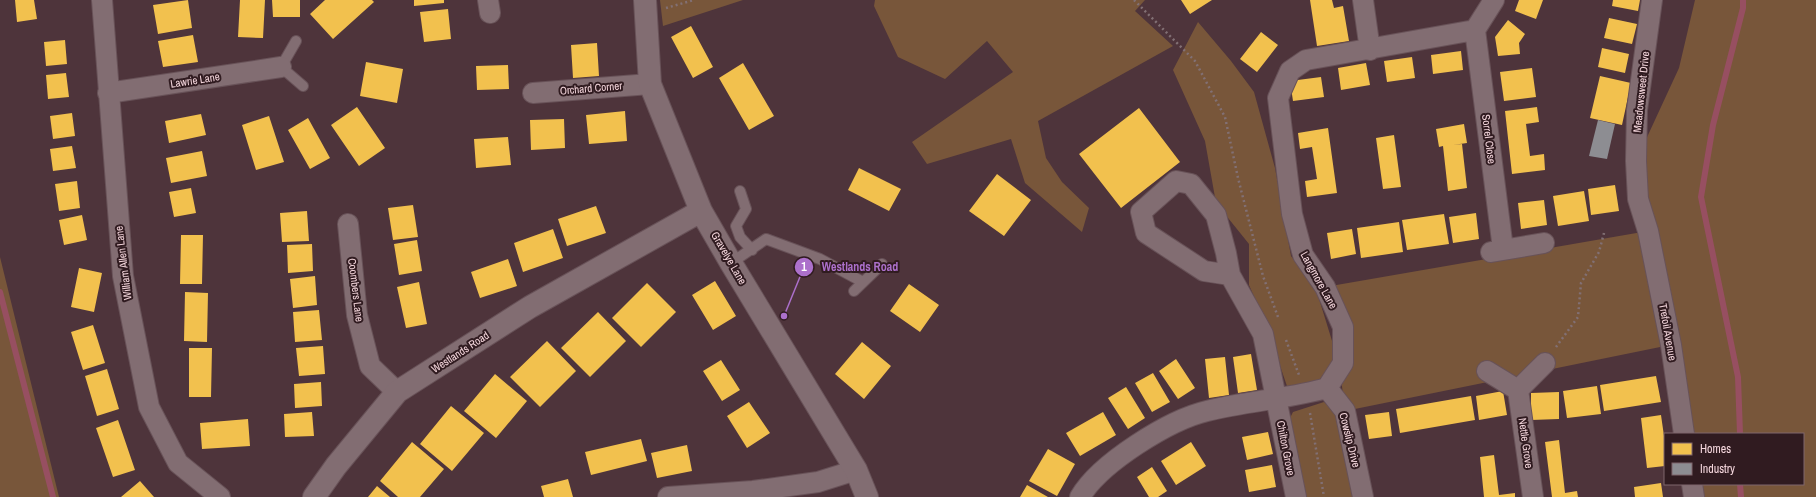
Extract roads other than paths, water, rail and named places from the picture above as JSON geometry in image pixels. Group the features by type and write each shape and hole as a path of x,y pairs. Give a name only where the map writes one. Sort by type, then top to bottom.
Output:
{"street":[{"name":"William Allen Lane","path":"102,0 122,276 149,407 178,463 220,497"},
{"path":"1363,0 1370,50"},
{"path":"1475,30 1494,0"},
{"name":"Meadowsweet Drive","path":"1648,231 1638,199 1636,161 1637,110 1652,0"},
{"name":"Gravelye Lane","path":"646,7 650,84 702,210 731,263 856,470 867,497"},
{"name":"Langmore Lane","path":"1327,388 1344,363 1343,327 1325,287 1303,255 1292,214 1278,98 1290,71 1306,60 1370,50 1475,30"},
{"name":"Sorrel Close","path":"1475,30 1496,250 1544,243"},
{"name":"Lawrie Lane","path":"108,93 281,67"},
{"name":"Orchard Corner","path":"533,93 650,84"},
{"name":"Chilton Grove","path":"1230,275 1204,271 1146,233 1141,212 1176,181 1191,184 1216,215 1230,275 1263,334 1296,497"},
{"name":"Westlands Road","path":"314,497 336,466 397,392 530,307 702,210"},
{"name":"Coombers Lane","path":"348,224 357,315 370,366 397,392"},
{"name":"Trefoil Avenue","path":"1648,231 1671,345 1684,433"},
{"path":"1487,372 1518,390 1545,363"},
{"path":"1080,497 1109,464 1132,447 1169,426 1206,411 1306,394 1327,388"},
{"name":"Cowslip Drive","path":"1327,388 1345,411 1363,497"},
{"name":"Nettle Grove","path":"1518,390 1533,497"},
{"path":"668,497 752,491 818,482 856,470"},
{"path":"1692,485 1694,497"}],"lane":[{"path":"296,41 281,67 303,86"},
{"path":"740,191 746,209 736,226 740,237 752,250"},
{"path":"731,263 766,239 820,259 863,282"},
{"path":"854,291 882,264"}],"waterway":[{"path":"1740,433 1738,377 1701,197 1713,125 1743,8 1743,0"},
{"path":"0,292 53,497"},
{"path":"1740,485 1741,497"}],"place":[{"name":"Westlands Road","path":"784,316"}]}
